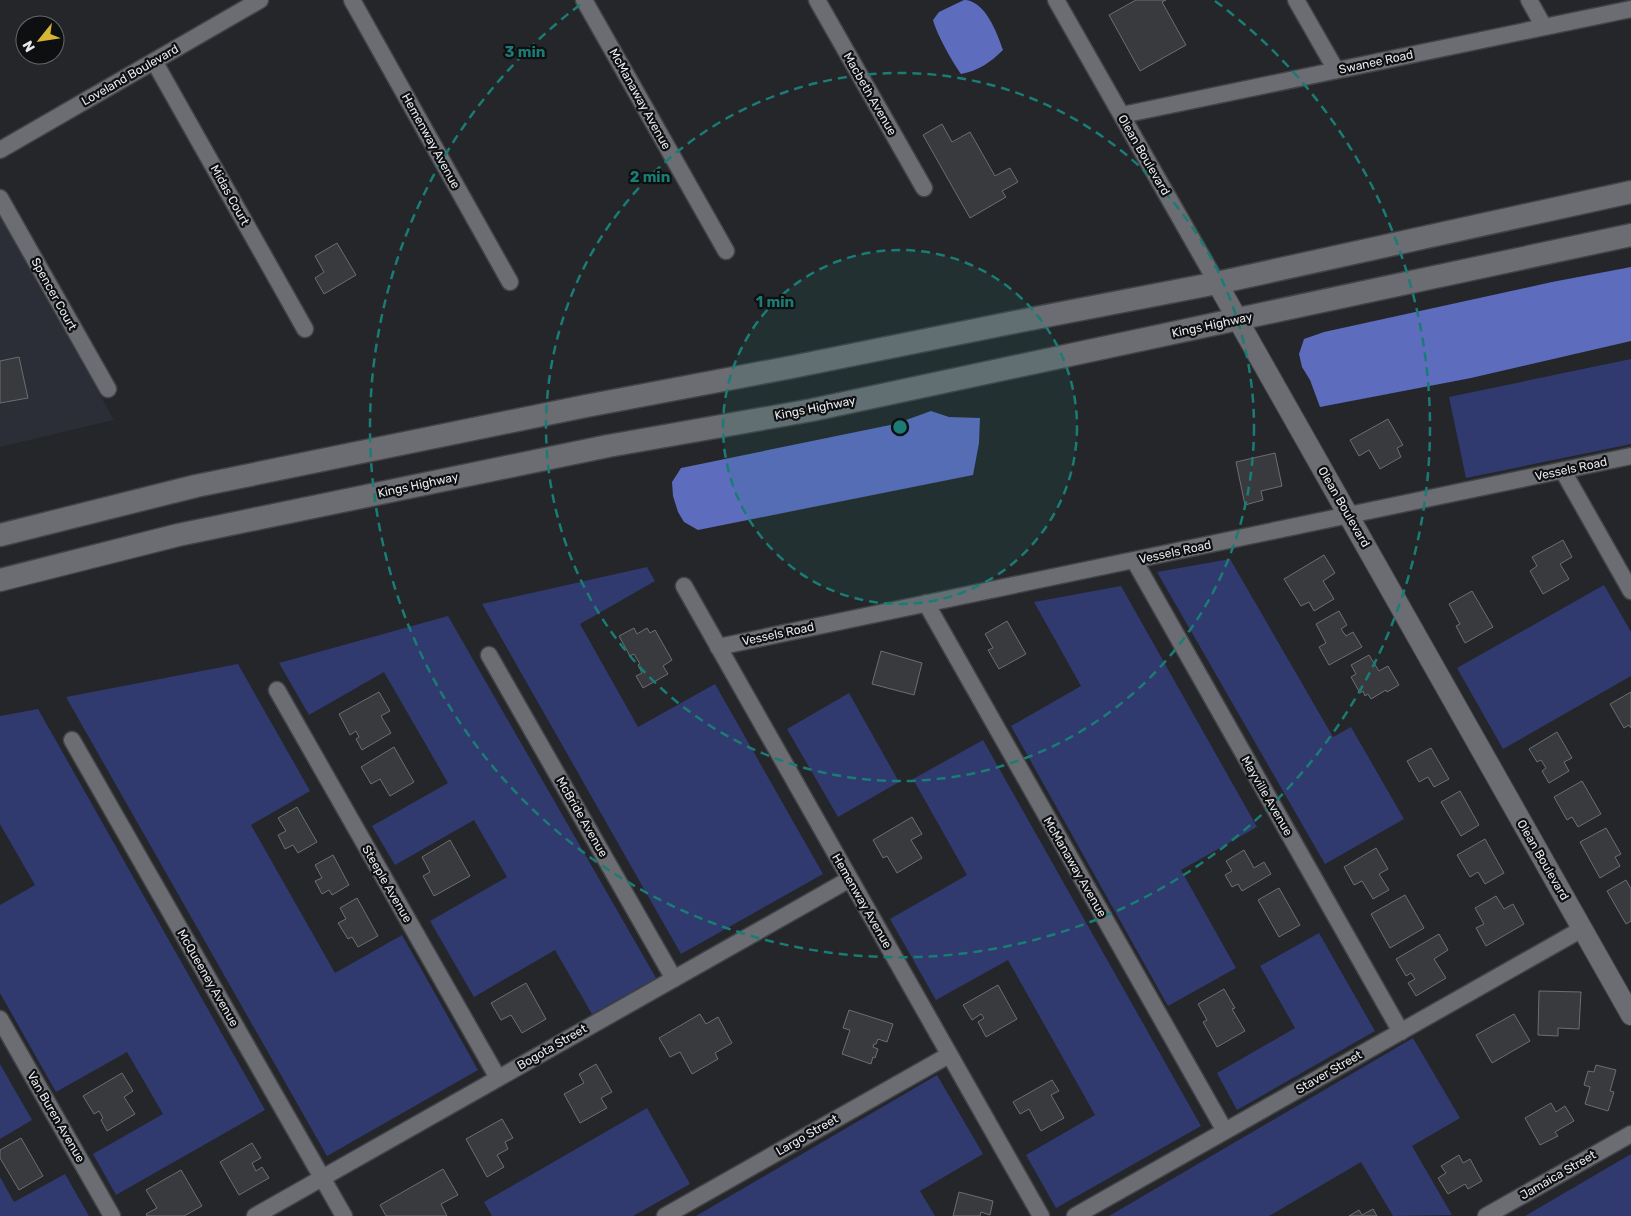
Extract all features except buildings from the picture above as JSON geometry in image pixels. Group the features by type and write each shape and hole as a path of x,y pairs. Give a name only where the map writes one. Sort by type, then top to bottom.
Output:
{"main road":[{"path":"0,535 196,486 586,406 1217,283 1631,192"},
{"name":"Kings Highway","path":"0,580 178,535 608,446 812,410 1631,235"}],"street":[{"name":"Loveland Boulevard","path":"0,150 260,0"},
{"name":"Hemenway Avenue","path":"352,0 510,282"},
{"name":"McManaway Avenue","path":"584,0 726,251"},
{"name":"Macbeth Avenue","path":"817,0 924,188"},
{"name":"Olean Boulevard","path":"1056,0 1631,1015"},
{"path":"1296,0 1336,70"},
{"path":"1529,0 1544,27"},
{"name":"Swanee Road","path":"1122,115 1631,9"},
{"name":"Midas Court","path":"154,61 305,329"},
{"name":"Spencer Court","path":"0,198 108,389"},
{"name":"Vessels Road","path":"718,647 1631,456"},
{"path":"1563,470 1631,591"},
{"name":"Mayville Avenue","path":"1134,560 1400,1032"},
{"name":"Hemenway Avenue","path":"684,586 1041,1216"},
{"name":"McManaway Avenue","path":"926,603 1225,1131"},
{"name":"McBride Avenue","path":"489,655 674,979"},
{"name":"Steeple Avenue","path":"276,690 498,1078"},
{"name":"McQueeney Avenue","path":"72,740 344,1216"},
{"name":"Bogota Street","path":"255,1216 850,879"},
{"name":"Staver Street","path":"1075,1216 1582,929"},
{"name":"Van Buren Avenue","path":"0,1019 112,1216"},
{"name":"Largo Street","path":"665,1216 949,1055"},
{"name":"Jamaica Street","path":"1486,1216 1503,1212 1631,1134"}],"shaded area":[{"path":"964,0 971,1 984,11 994,27 1003,50 984,65 973,71 961,74 945,48 933,20 939,12"},
{"path":"0,216 114,420 0,447"},
{"path":"1631,267 1631,341 1471,378 1320,407 1310,380 1302,367 1299,354 1304,339 1324,332 1552,282"},
{"path":"1631,359 1631,444 1466,478 1449,397"},
{"path":"931,411 949,417 980,418 979,443 973,475 698,530 684,522 678,512 673,496 672,482 681,468 895,424"},
{"path":"1230,559 1333,737 1351,727 1404,819 1325,864 1157,572"},
{"path":"647,567 655,581 580,624 638,727 715,684 823,874 681,954 482,604"},
{"path":"1604,585 1631,632 1631,676 1503,749 1457,668"},
{"path":"1121,586 1257,827 1181,870 1236,968 1168,1006 1011,726 1081,686 1034,602"},
{"path":"448,616 656,978 592,1014 555,950 474,997 430,921 507,877 474,820 395,865 372,826 448,783 384,672 309,715 279,663"},
{"path":"238,664 310,791 251,825 335,973 402,935 478,1070 327,1156 66,697"},
{"path":"849,693 899,782 838,817 787,729"},
{"path":"38,709 265,1110 116,1195 93,1154 163,1114 127,1052 56,1092 0,993 0,905 35,885 0,824 0,716"},
{"path":"983,740 1201,1126 1056,1208 1026,1155 1095,1115 1008,960 936,1000 890,919 967,875 913,779"},
{"path":"1319,933 1375,1031 1237,1110 1217,1073 1295,1028 1260,966"},
{"path":"1413,1038 1460,1118 1412,1146 1452,1215 1393,1216 1361,1162 1269,1216 1109,1216"},
{"path":"0,1064 32,1120 0,1139"},
{"path":"937,1075 983,1154 920,1191 935,1216 696,1216"},
{"path":"647,1108 690,1184 633,1216 492,1216 484,1202"},
{"path":"1631,1154 1631,1216 1525,1216"},
{"path":"65,1174 89,1216 0,1216 0,1177 14,1202"}]}
